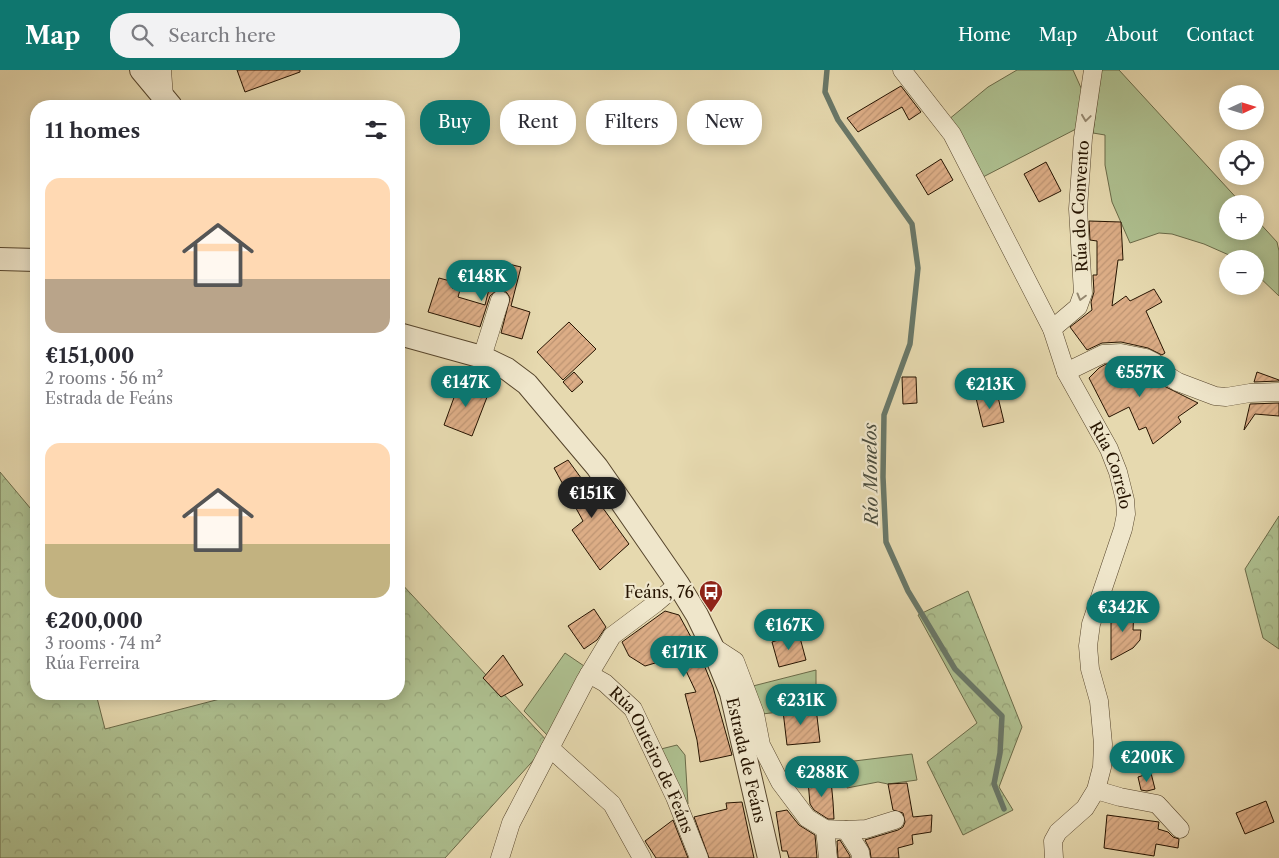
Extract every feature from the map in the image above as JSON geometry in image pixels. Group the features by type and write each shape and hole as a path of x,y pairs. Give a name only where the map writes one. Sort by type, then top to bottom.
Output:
{"street":[{"path":"141,70 166,100"},
{"path":"162,70 168,100"},
{"name":"Rúa Correlo","path":"902,70 952,134 1052,329 1066,372 1109,449 1118,472 1125,500 1126,514 1123,529 1092,624 1088,646 1090,669 1099,701 1103,744 1102,767 1096,790 1085,808 1058,832 1053,840 1054,858"},
{"name":"Rúa do Convento","path":"1052,329 1078,307 1083,293 1078,208 1083,138 1093,70"},
{"path":"0,259 30,260"},
{"path":"482,357 500,300"},
{"name":"Estrada de Feáns","path":"405,336 482,357 507,369 527,384 597,467 678,584 697,615 712,646 731,693 769,858"},
{"path":"1066,372 1102,354 1121,353 1146,358 1154,362 1178,382 1215,396 1226,397 1250,393 1279,392"},
{"name":"Rúa Outeiro de Feáns","path":"500,858 511,823 589,674 612,636 678,584"},
{"path":"712,646 735,661 755,714 761,745 780,782 807,818 825,829 846,830 866,829 895,820"},
{"name":"Rúa Outeiro de Feáns","path":"589,674 606,683 633,709 675,797 699,858"},
{"path":"550,748 612,804 642,858"},
{"path":"1096,790 1156,804 1180,830"},
{"path":"825,829 828,858"},
{"path":"846,830 860,852 861,858"}],"green space":[{"path":"1017,70 1073,70 1082,90 1076,129 983,177 948,120 988,87"},
{"path":"1101,70 1119,70 1219,179 1219,185 1225,185 1234,195 1219,195 1219,240 1264,240 1264,228 1277,242 1279,251 1279,296 1264,282 1264,250 1219,251 1172,234 1159,233 1130,243 1112,202 1105,165 1105,135 1093,133"},
{"path":"0,472 30,508 30,700 98,700 105,729 216,700 405,700 405,587 549,743 445,858 0,858"},
{"path":"1279,516 1279,649 1263,638 1245,569"},
{"path":"968,591 1022,727 999,787 1013,810 963,835 927,762 977,723 918,615"},
{"path":"565,653 587,668 548,736 524,711"},
{"path":"816,670 816,689 822,707 762,714 753,686"},
{"path":"677,745 685,755 688,804 681,804 657,750"},
{"path":"912,754 917,780 888,784 878,782 847,788 846,762"}],"building":[{"path":"237,70 300,70 300,72 245,92"},
{"path":"901,86 921,112 909,120 902,107 858,132 847,118"},
{"path":"941,159 953,180 928,195 916,175"},
{"path":"1046,162 1061,191 1039,202 1024,174"},
{"path":"1089,221 1121,222 1123,260 1118,260 1112,306 1126,296 1130,301 1154,289 1162,302 1146,311 1165,353 1162,355 1148,348 1121,342 1102,343 1087,350 1070,327 1092,310 1093,275 1097,275 1097,241 1090,240"},
{"path":"496,261 521,267 511,306 530,312 522,339 501,333 510,298 503,290 497,290 490,296 480,327 428,312 439,278 454,282 452,288 460,290 458,297 485,305"},
{"path":"569,322 596,349 563,380 537,352"},
{"path":"1106,364 1120,364 1143,368 1164,386 1198,403 1178,417 1181,422 1153,444 1146,427 1139,430 1129,407 1109,417 1089,378"},
{"path":"574,372 583,382 572,392 563,382"},
{"path":"1257,372 1279,380 1279,381 1254,382"},
{"path":"902,377 916,377 917,403 903,404"},
{"path":"460,381 489,392 472,436 444,425"},
{"path":"997,393 1004,422 983,427 976,398"},
{"path":"1279,403 1279,416 1255,414 1244,430 1250,404"},
{"path":"568,460 629,544 600,570 572,530 583,521 554,468"},
{"path":"594,609 606,627 597,640 584,649 568,626"},
{"path":"1111,610 1134,611 1133,630 1141,630 1140,640 1133,648 1111,660"},
{"path":"665,611 679,615 698,650 713,687 732,755 700,762 697,740 685,694 696,692 679,656 645,666 629,656 622,642"},
{"path":"799,634 806,660 779,667 772,642"},
{"path":"503,655 523,685 501,697 483,678"},
{"path":"816,708 820,742 787,745 783,711"},
{"path":"1151,773 1155,789 1141,790 1138,777"},
{"path":"831,780 834,819 828,819 814,810 810,804 808,781"},
{"path":"907,783 913,817 932,815 931,832 912,835 913,844 898,848 899,858 871,858 870,850 865,840 898,830 903,827 905,822 903,813 893,810 888,784"},
{"path":"1266,801 1274,822 1245,834 1236,813"},
{"path":"742,802 754,858 709,858 694,817 727,809 726,803"},
{"path":"787,810 799,825 815,835 817,858 789,858 787,851 782,851 776,812"},
{"path":"1107,815 1159,822 1158,829 1168,832 1173,837 1179,839 1178,848 1156,844 1154,856 1104,848"},
{"path":"673,820 688,858 656,858 645,841"},
{"path":"840,840 850,858 838,858 837,841"}],"waterway":[{"name":"Río Monelos","path":"827,70 825,92 838,120 912,224 918,268 910,344 884,415 883,477 886,542 908,591 955,669 1002,716 1000,753 994,784 1004,809"}],"place":[{"name":"Feáns, 76","path":"711,613"}]}
